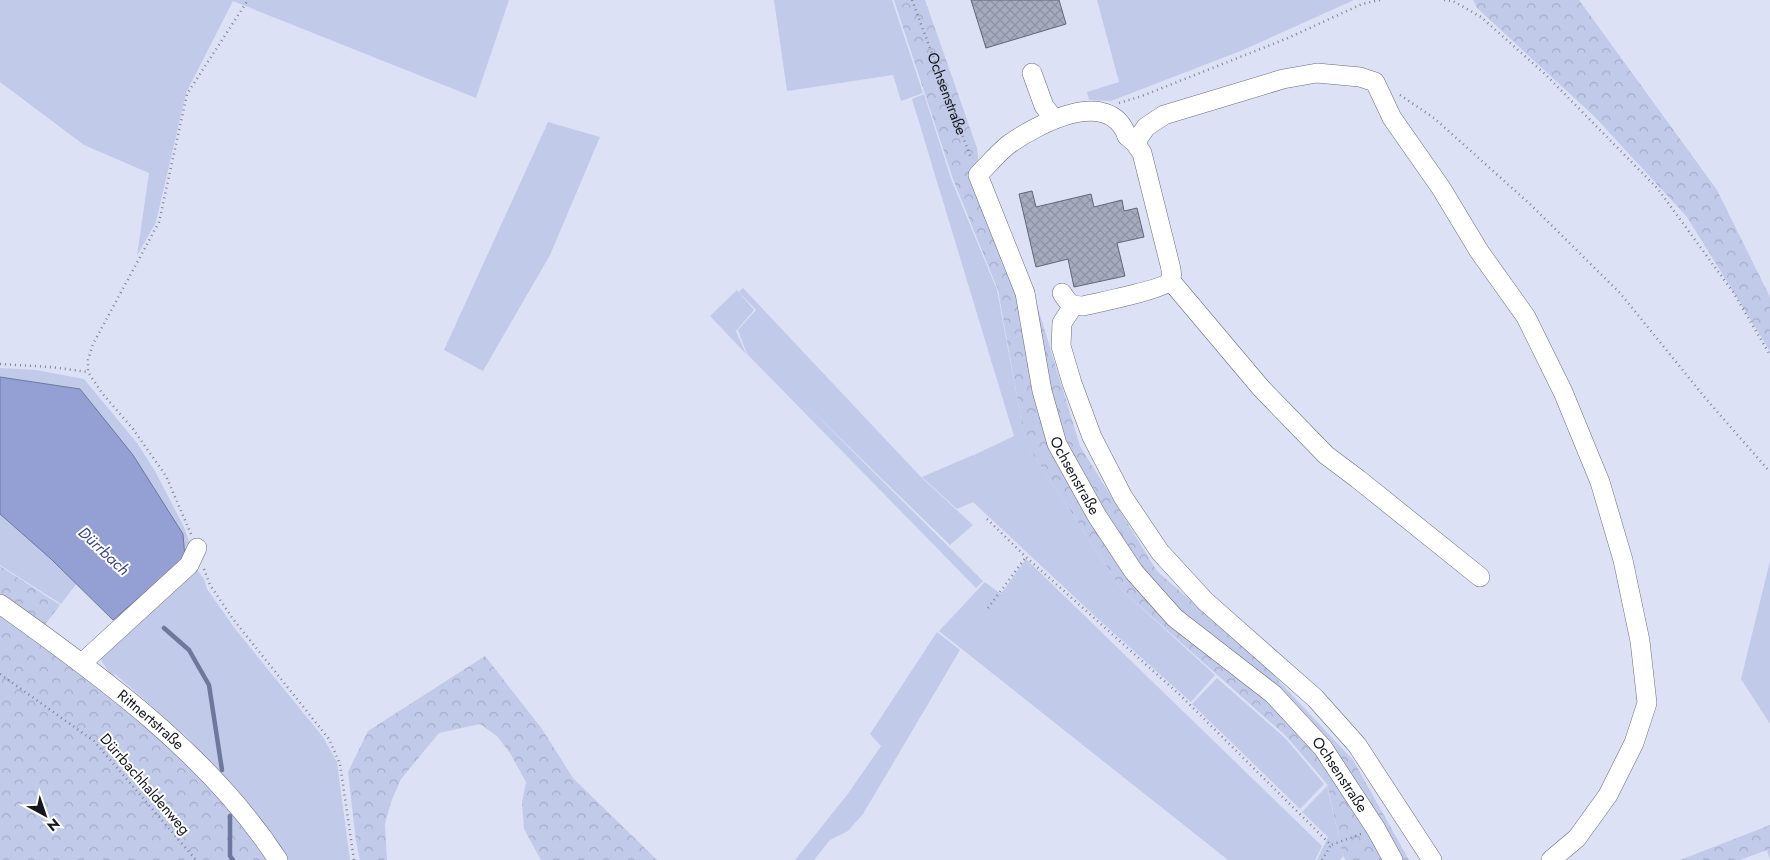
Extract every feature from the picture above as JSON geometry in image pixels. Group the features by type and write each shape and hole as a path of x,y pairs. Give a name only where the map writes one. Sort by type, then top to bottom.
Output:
{"street":[{"path":"1032,73 1044,106 1054,119"},
{"path":"1131,139 1164,115 1283,79 1317,73 1360,76 1374,82 1392,118 1441,188 1479,251 1526,317 1563,392 1600,482 1623,560 1640,642 1647,703 1634,743 1608,795 1576,838 1551,860"},
{"path":"978,175 1008,146 1054,119 1070,114 1095,111 1109,115 1124,127 1142,153 1172,274 1166,284 1153,289 1083,306 1068,300 1062,323 1061,346 1072,383 1092,437 1123,497 1160,552 1205,601 1315,698 1357,744 1432,860"},
{"name":"Ochsenstraße","path":"978,175 1025,293 1042,391 1057,444 1097,516 1134,572 1175,618 1273,694 1323,748 1376,829 1392,860"},
{"path":"1170,280 1261,388 1326,455 1480,577"},
{"path":"82,663 189,565 197,548"},
{"name":"Rittnertstraße","path":"0,604 82,663 162,730 234,802 258,830 278,860"}],"path":[{"path":"248,0 187,94 159,222 93,344 88,360 88,372 102,393 133,429 166,476 214,592 233,619 329,739 340,764 354,860"},
{"name":"Ochsenstraße","path":"912,0 978,175"},
{"path":"1095,111 1142,96 1288,38 1362,4 1380,0"},
{"path":"1444,0 1453,2 1481,17 1545,74 1658,188 1733,292 1770,355"},
{"path":"1374,82 1403,96 1434,118 1538,212 1620,293 1707,400 1770,472"},
{"path":"0,364 51,367 88,372"},
{"path":"987,519 1026,557 1180,695 1331,844"},
{"path":"988,608 1026,557"},
{"name":"Dürrbachhaldenweg","path":"0,674 94,740 196,860"},
{"path":"1322,860 1331,844 1376,829"}],"green space":[{"path":"0,0 509,0 476,98 233,1 186,93 156,222 137,256 149,173 84,145 0,82"},
{"path":"774,0 892,0 923,93 901,101 893,75 787,91"},
{"path":"894,0 925,0 977,148 985,214 1034,295 1080,446 1157,571 1264,665 1353,760 1409,860 1346,860 1343,856 1327,784 1287,737 1122,590 1029,448 1025,441 998,290 953,179"},
{"path":"1097,0 1354,0 1243,50 1111,101 1089,100 1087,92 1119,82"},
{"path":"1473,0 1579,0 1717,190 1770,297 1770,351 1687,217 1595,117 1477,8"},
{"path":"924,94 951,179 997,290 1025,440 1122,590 1215,675 1191,702 1096,617 973,502 957,509 922,477 973,455 976,457 974,455 1014,436 912,99"},
{"path":"548,122 600,137 550,255 483,371 444,350"},
{"path":"743,288 921,477 973,525 950,545 802,401 983,581 976,588 747,354 738,330 756,310 739,292"},
{"path":"737,290 754,310 736,331 746,354 710,316"},
{"path":"0,368 36,370 84,379 137,443 155,471 184,527 191,547 189,559 124,614 78,582 61,604 0,565"},
{"path":"1026,559 1322,846 1315,860 1228,860 939,631 985,582 1001,594"},
{"path":"1770,561 1770,724 1741,679"},
{"path":"0,566 60,605 35,638 146,724 244,822 269,860 0,860"},
{"path":"195,567 204,579 207,589 236,630 323,737 337,762 350,860 287,860 258,819 259,817 187,737 115,674 112,677 101,660 105,649"},
{"path":"937,632 960,650 863,814 848,831 830,840 814,860 795,860 847,795 881,746 870,734"},
{"path":"485,656 542,729 573,778 657,860 541,860 524,829 522,802 526,782 510,753 497,736 480,724 439,733 401,779 391,802 385,824 387,860 360,860 356,842 348,772 368,731"},
{"path":"1217,678 1286,739 1324,784 1300,809 1192,704"},
{"path":"1327,786 1343,856 1340,860 1317,860 1328,837 1302,812"},
{"path":"1770,825 1770,860 1767,850 1740,860 1680,860"}],"water":[{"path":"0,377 80,389 133,455 183,534 185,558 113,620 51,559 0,514"}],"building":[{"path":"971,0 1059,0 1066,24 986,48"},
{"path":"1032,191 1036,207 1091,194 1094,207 1122,200 1124,211 1137,208 1144,237 1117,243 1125,276 1074,287 1068,259 1036,267 1019,194"}],"waterway":[{"name":"Dürrbach","path":"164,628 189,650 209,685 222,770"},
{"name":"Dürrbach","path":"230,816 230,856 233,860"}]}
